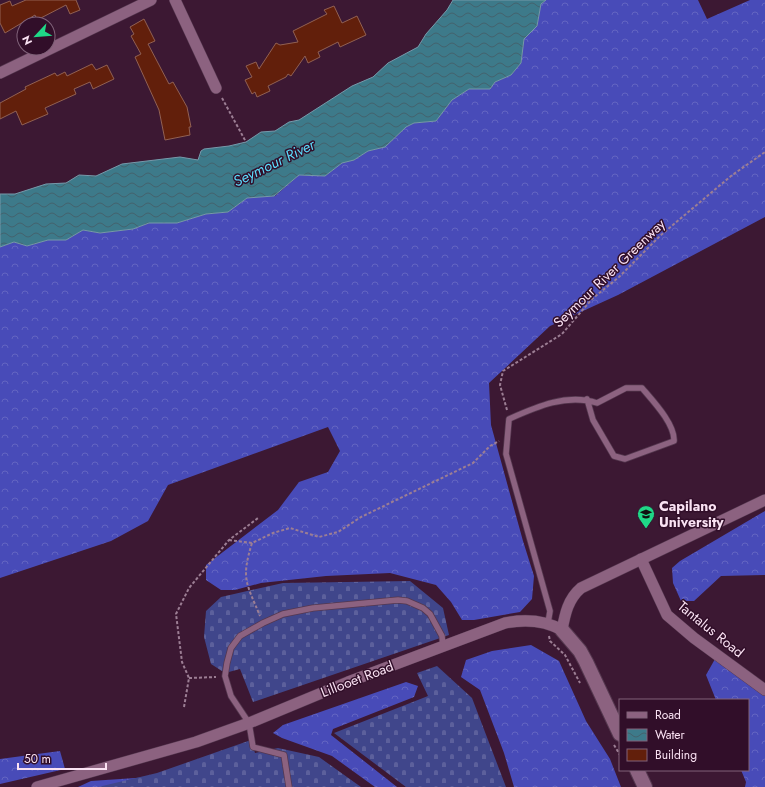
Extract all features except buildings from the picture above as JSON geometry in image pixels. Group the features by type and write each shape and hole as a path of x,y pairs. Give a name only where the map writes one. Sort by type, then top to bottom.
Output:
{"street":[{"path":"0,73 152,0"},
{"path":"175,0 216,88"},
{"path":"562,630 566,611 574,594 581,588 765,500"},
{"name":"Tantalus Road","path":"641,559 668,615 694,638 765,690"},
{"name":"Lillooet Road","path":"38,787 196,742 249,724 348,682 505,623 522,620 548,623 562,630 580,651 586,662 616,738"},
{"path":"637,771 644,787"}],"lane":[{"path":"548,623 550,611 506,454 509,419 533,408 555,401 587,400 597,403 626,388 642,388 659,409 675,433 674,441 625,459 614,456 593,420 587,400"},
{"path":"289,787 284,755 253,747 249,724 231,696 226,676 227,663 231,648 240,636 283,614 313,608 398,600 407,601 423,608 430,614 442,636 443,647"}],"path":[{"path":"216,88 246,142"},
{"name":"Seymour River Greenway","path":"509,419 500,385 503,371 562,334 592,299 619,277 661,235 731,176 765,152"},
{"path":"229,540 252,543 273,533 290,528 319,537 338,532 360,517 473,463 490,446 507,436"},
{"path":"184,707 189,678 182,662 176,614 189,588 229,540 258,518"},
{"path":"252,543 246,563 245,579 263,623"},
{"path":"548,623 550,641 565,655 584,689"},
{"path":"189,678 226,676"},
{"path":"616,738 619,751"}],"green space":[{"path":"546,0 698,0 707,19 750,0 765,0 765,217 618,295 550,326 489,383 491,425 534,576 532,599 520,612 474,620 462,620 451,602 436,585 390,573 326,576 261,583 235,590 221,590 206,580 206,565 278,510 299,482 328,472 340,451 328,427 168,485 148,521 111,541 0,578 0,247 14,242 27,246 48,240 66,240 83,230 100,233 133,229 149,223 177,223 206,214 228,212 247,198 275,196 299,175 325,176 342,163 354,160 368,151 385,147 406,127 414,123 436,121 452,100 469,89 490,89 495,82 511,75 521,63 524,39 537,26 541,4"},
{"path":"765,511 765,575 721,576 694,601 681,601 673,583 672,568 680,561"},
{"path":"410,581 443,608 449,635 253,702 240,669 225,673 211,664 204,637 206,611 221,597 283,583"},
{"path":"531,645 559,661 586,721 610,759 621,787 514,787 504,753 480,690 461,677 466,660 492,651"},
{"path":"715,659 765,695 765,787 745,787 746,782 741,771 749,771 749,699 716,699 706,675"},
{"path":"437,666 472,698 506,787 406,787 334,733 428,696 417,673"},
{"path":"406,682 418,686 414,697 333,729 331,735 397,787 375,787 332,756 282,738 273,733 283,725"},
{"path":"251,740 255,753 278,748 319,757 361,787 98,787 157,773"},
{"path":"60,751 65,769 0,784 0,759"},
{"path":"150,777 151,787 78,787 91,781"}],"water":[{"name":"Seymour River","path":"453,0 546,0 541,4 537,26 524,39 521,63 511,75 495,82 490,89 469,89 452,100 436,121 414,123 406,127 385,147 368,151 354,160 342,163 325,176 299,175 274,196 247,198 228,212 206,214 177,223 149,223 133,229 100,233 83,230 66,240 48,240 27,246 14,242 0,247 0,194 15,194 46,184 66,183 79,175 96,176 122,164 180,157 198,160 201,151 204,149 246,142 261,132 275,131 289,122 299,120 352,86 373,77 388,63 418,47 426,34 447,10"}],"place":[{"name":"Capilano University","path":"646,529"}]}
